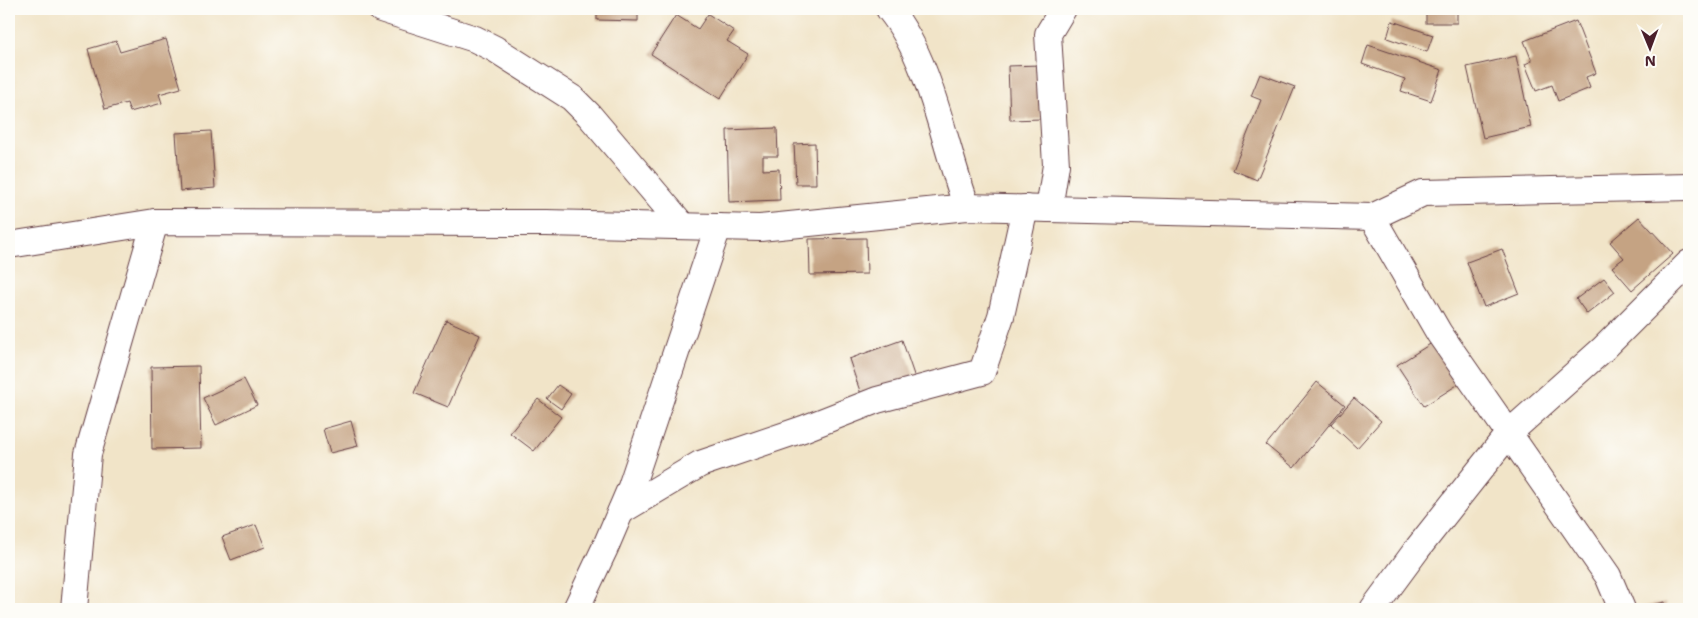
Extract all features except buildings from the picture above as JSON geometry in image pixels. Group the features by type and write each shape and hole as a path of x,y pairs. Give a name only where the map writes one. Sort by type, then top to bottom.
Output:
{"street":[{"path":"381,9 475,39 495,49 572,98 683,226"},
{"path":"889,9 905,33 921,65 935,104 957,179 968,207"},
{"path":"621,510 700,464 877,400 982,372 1037,208 1056,165 1048,34 1063,9"},
{"path":"9,245 155,222 546,222 760,228 968,207 1372,217 1423,193 1689,187"},
{"path":"1372,217 1439,333 1608,576 1622,609"},
{"path":"74,609 88,454 155,222"},
{"path":"577,609 631,488 718,227"},
{"path":"1373,609 1418,548 1509,433 1603,348 1689,263"}]}
